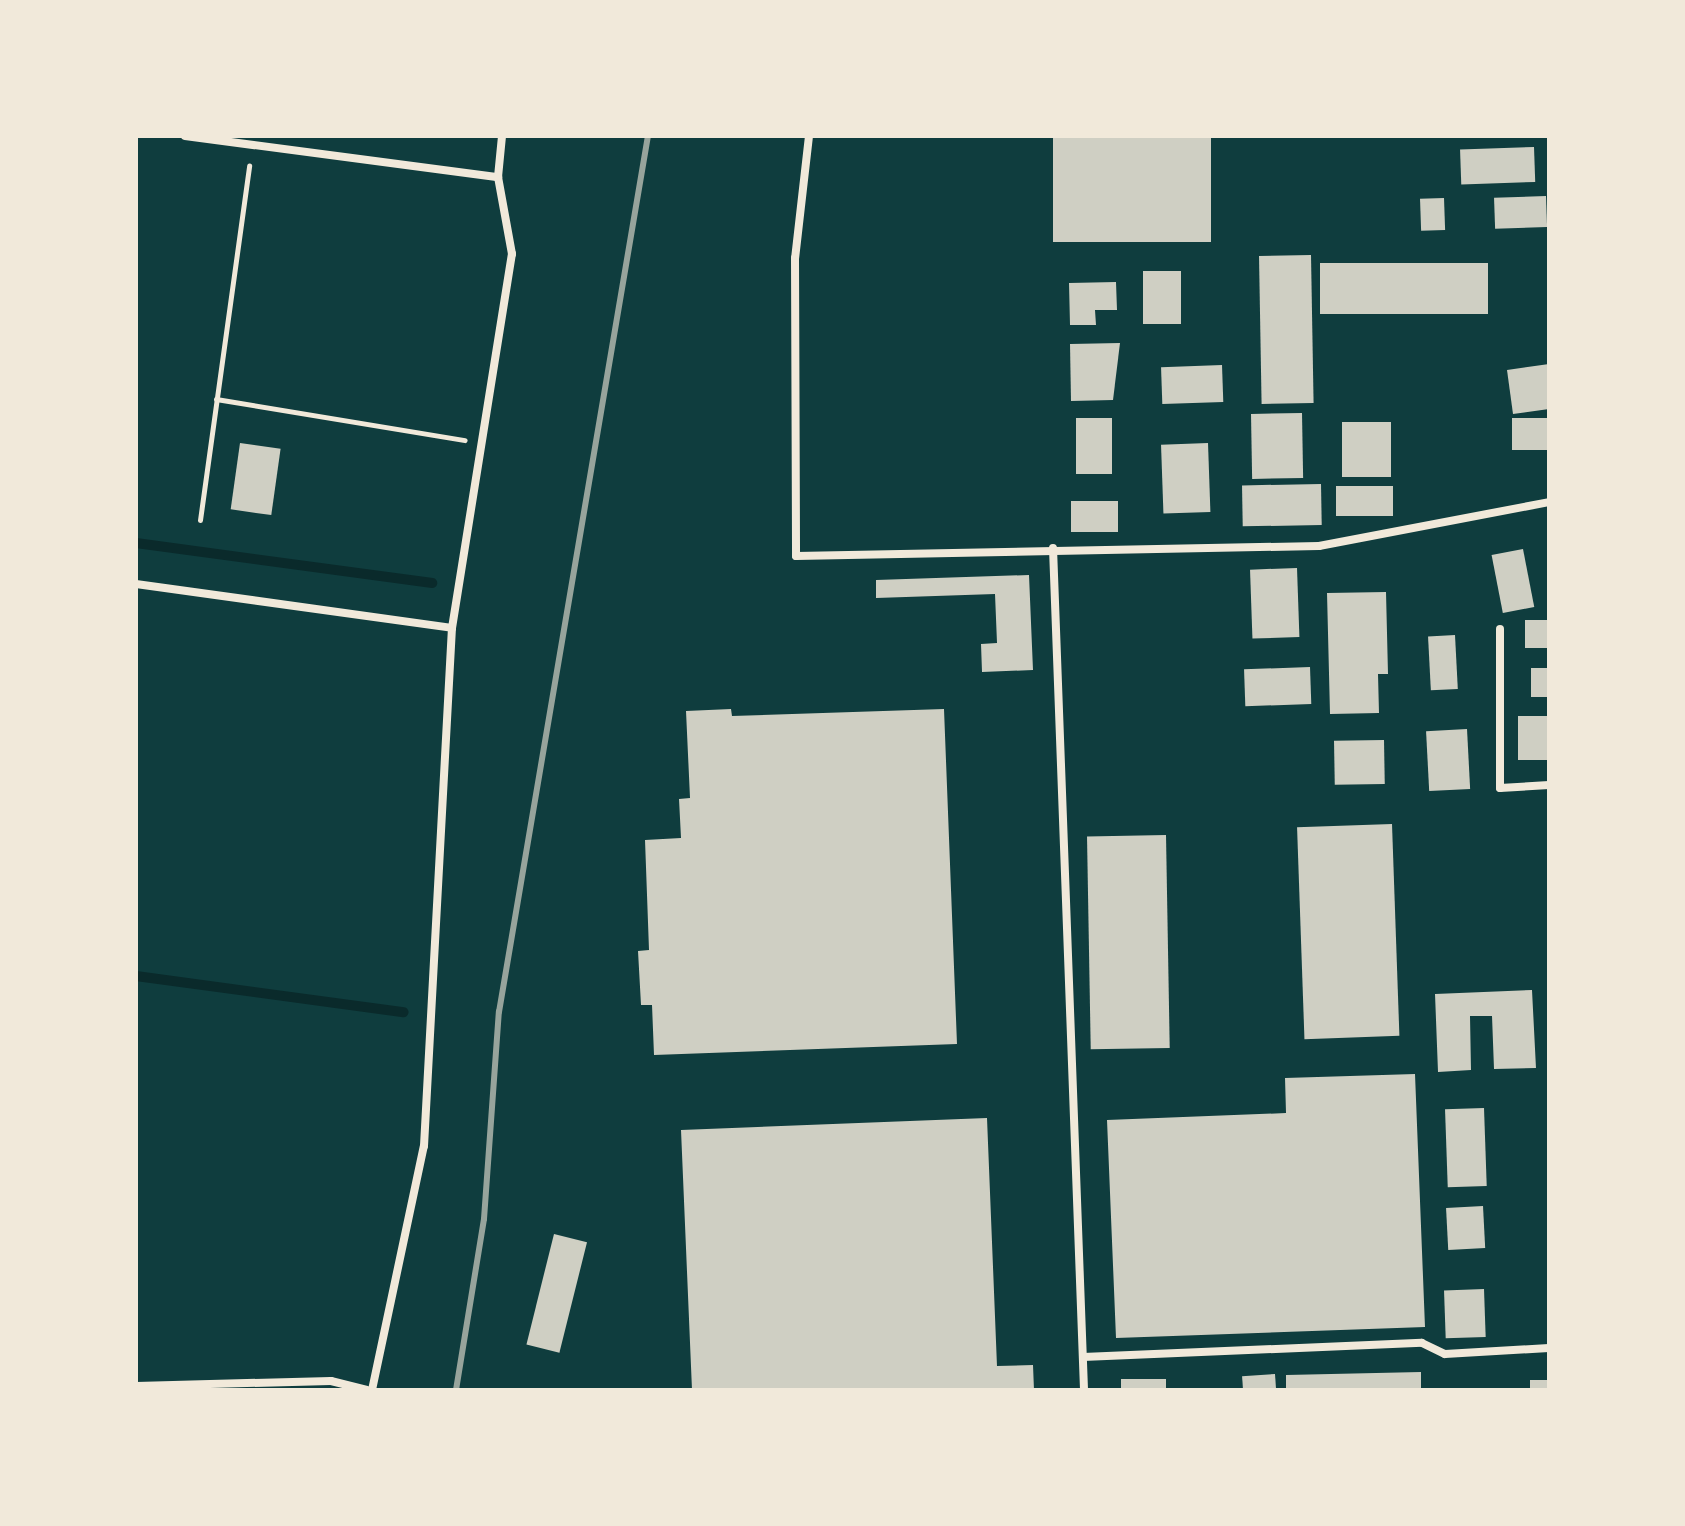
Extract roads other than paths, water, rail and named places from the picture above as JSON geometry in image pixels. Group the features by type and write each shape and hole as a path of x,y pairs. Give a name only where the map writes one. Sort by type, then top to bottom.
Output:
{"street":[{"path":"185,136 498,177"},
{"path":"136,1386 331,1381 369,1390 424,1146 452,628 512,254 498,177 502,136"},
{"path":"809,136 795,258 796,556 1053,548 1319,546 1549,502"},
{"path":"1053,548 1084,1390"},
{"path":"136,584 452,628"},
{"path":"1500,629 1500,788 1549,785"},
{"path":"1083,1357 1422,1343 1445,1354 1549,1348"}],"waterway":[{"path":"136,543 432,583"},
{"path":"136,976 404,1012"}],"railway":[{"path":"456,1390 484,1219 499,1012 648,136"}]}
